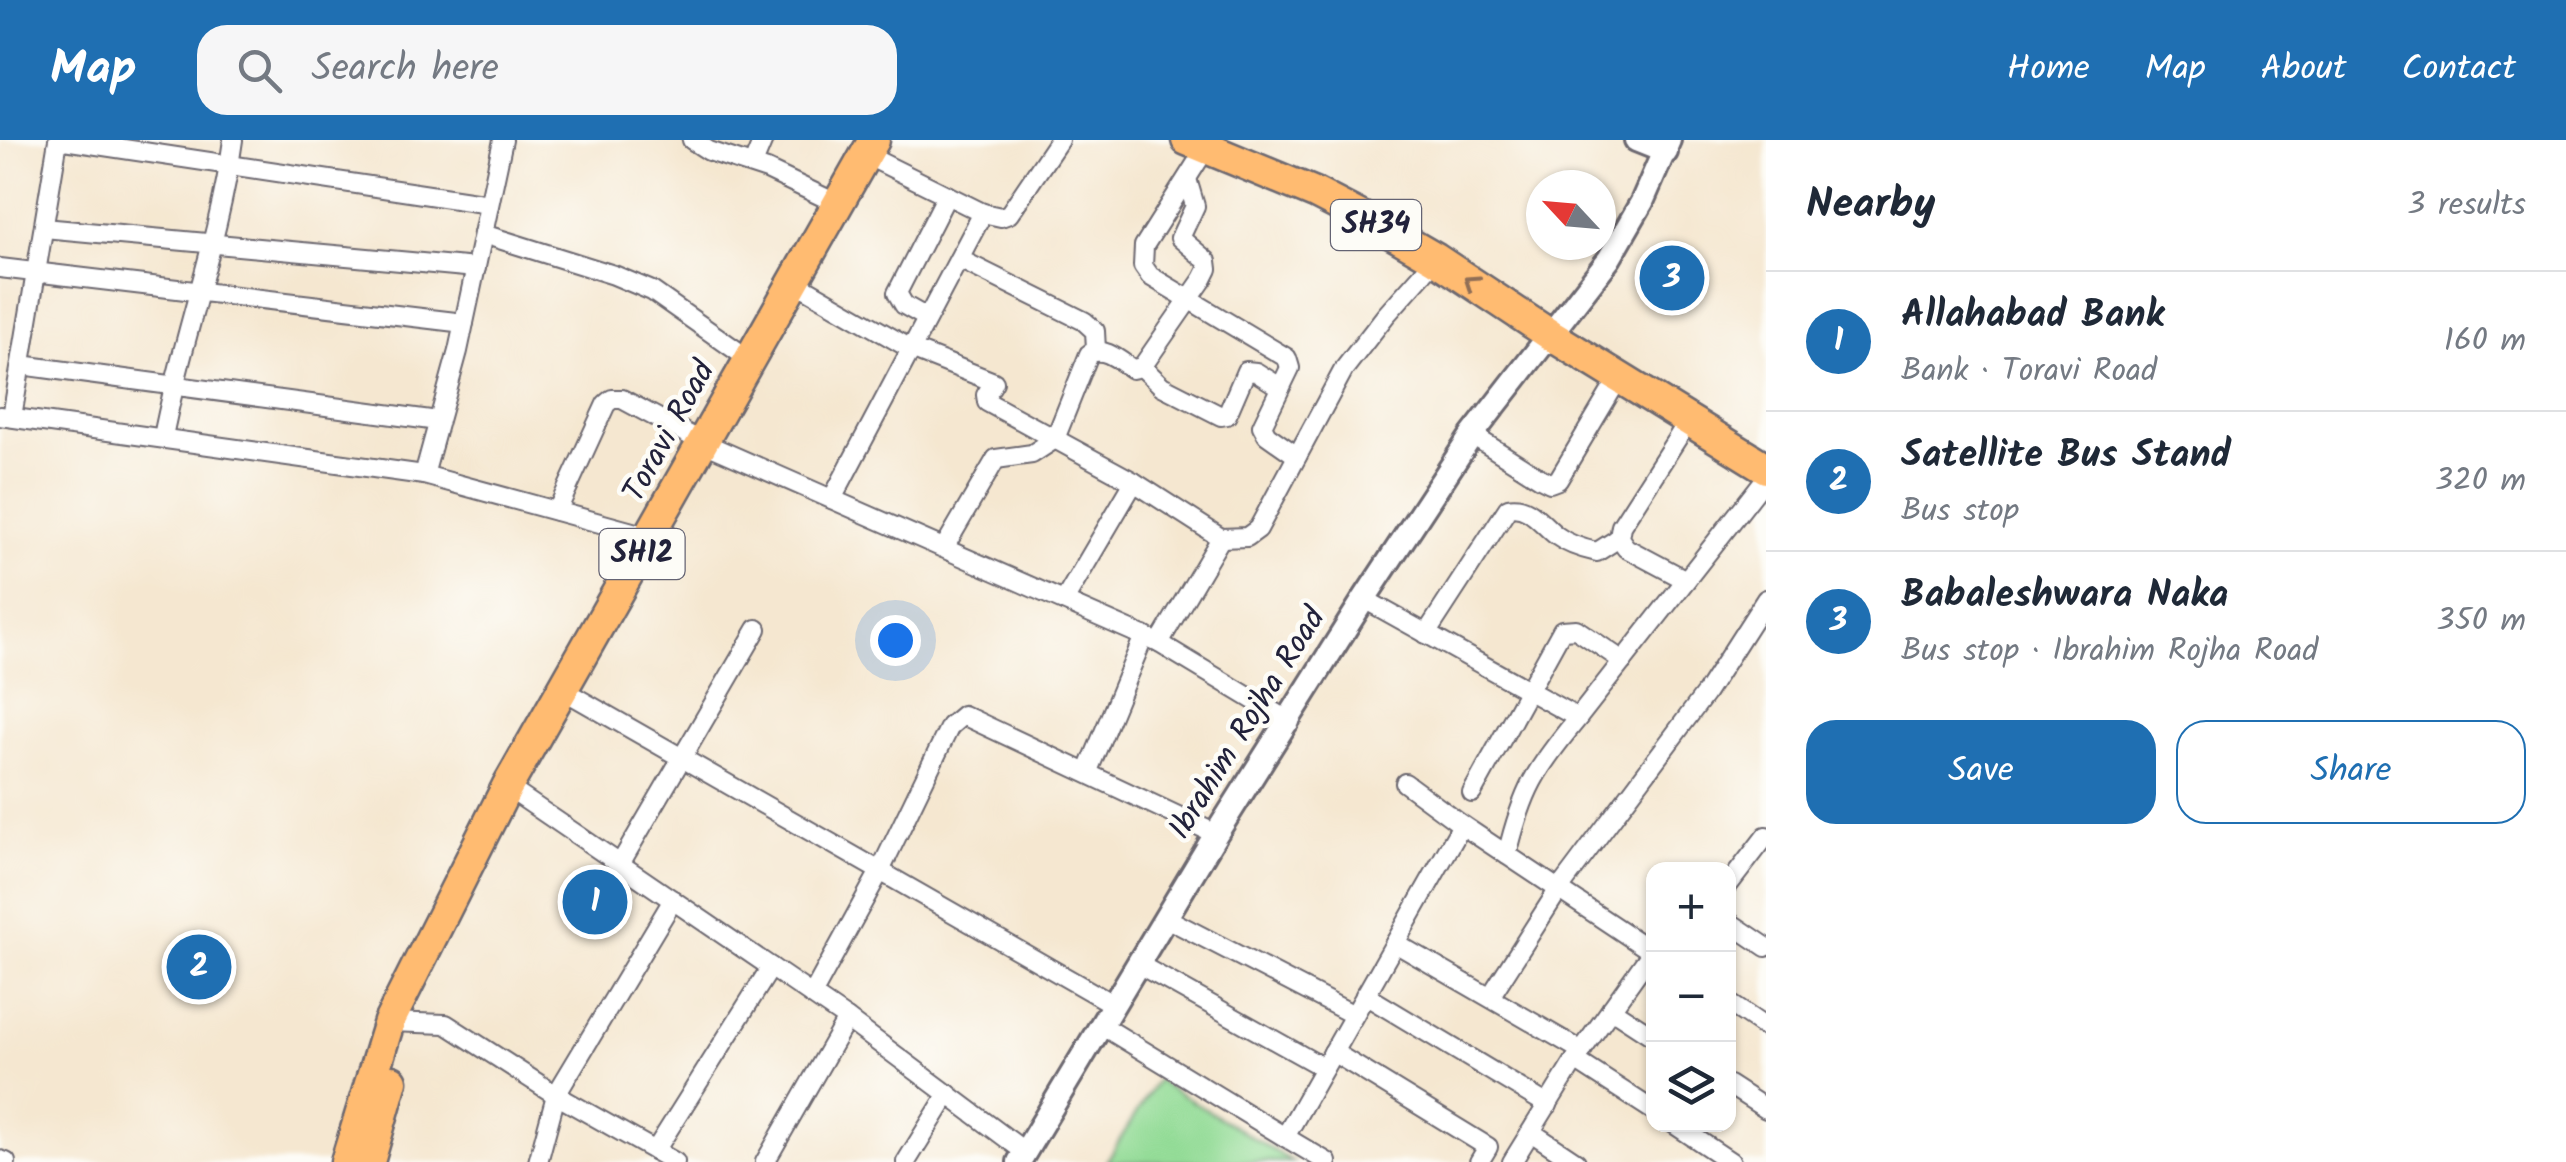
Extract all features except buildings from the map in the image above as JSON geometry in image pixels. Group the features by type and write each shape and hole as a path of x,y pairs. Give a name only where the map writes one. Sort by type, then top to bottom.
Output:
{"main road":[{"name":"SH34","path":"1196,144 1315,193 1436,259 1766,468"},
{"name":"Toravi Road","path":"370,1162 414,970 507,787 870,147"},
{"name":"Toravi Road","path":"346,1162 399,1023"}],"street":[{"path":"490,204 61,140 20,364 6,417 424,475 652,537"},
{"path":"163,437 173,385 214,243 233,140"},
{"path":"424,475 464,323 503,140"},
{"path":"692,140 709,152 754,164 838,204"},
{"path":"754,164 763,140"},
{"path":"870,147 947,195 1001,218 1008,214 1059,140"},
{"path":"1636,140 1667,146"},
{"path":"1196,144 1187,179 1144,246 1143,266 1150,276 1287,358 1290,368 1262,426 1267,435 1297,456"},
{"name":"Ibrahim Rojha Road","path":"1022,1157 1216,834 1364,599 1472,436 1609,259 1667,146"},
{"path":"1142,367 1208,268 1208,261 1180,238 1195,206 1187,179"},
{"path":"927,318 904,305 897,293 947,195"},
{"path":"832,499 982,212"},
{"path":"44,228 476,268"},
{"path":"483,234 614,275 652,292 750,360"},
{"path":"958,259 1084,321 1095,331 1096,350"},
{"path":"794,281 911,349 994,382 986,402 1134,482 1221,538 1247,538 1258,529 1344,369 1436,259"},
{"path":"0,268 464,323"},
{"path":"944,548 996,458 1032,454 1055,439 1089,354 1096,350 1132,368 1142,367 1162,386 1221,416 1228,415 1246,371 1256,372 1280,387"},
{"path":"20,364 438,420"},
{"path":"1472,436 1540,478 1558,480 1620,376"},
{"path":"557,510 612,398 622,399 704,442 1152,639 1290,722"},
{"path":"1686,580 1626,548 1619,538 1621,526 1689,420"},
{"path":"1507,855 1519,805 1542,762 1766,478"},
{"path":"1064,601 1134,482"},
{"path":"1426,634 1508,508 1516,506 1528,511 1559,538 1578,547 1597,552 1619,538"},
{"path":"1088,771 1152,639 1221,538"},
{"path":"1364,599 1578,718"},
{"path":"1490,998 1559,889 1704,694 1766,599"},
{"path":"1472,793 1562,630 1568,627 1623,661"},
{"path":"620,864 757,629"},
{"path":"563,690 880,871 1107,1015 1327,1162"},
{"path":"812,995 880,871 956,718 972,717 1216,834"},
{"path":"1406,783 1462,825 1646,946"},
{"path":"507,787 846,1018 948,1094 1022,1157"},
{"path":"1285,1137 1462,825"},
{"path":"1736,874 1766,836"},
{"path":"538,1162 556,1095 673,900"},
{"path":"1166,918 1354,1015"},
{"path":"1736,927 1766,947"},
{"path":"1395,942 1490,998 1646,1105"},
{"path":"1512,1162 1610,1009 1652,952"},
{"path":"1138,964 1329,1060 1488,1147 1479,1162"},
{"path":"655,1151 771,967"},
{"path":"1365,996 1548,1104"},
{"path":"1736,1008 1766,1028"},
{"path":"1610,1009 1646,1032"},
{"path":"765,1162 846,1018"},
{"path":"399,1023 446,1024 556,1095 675,1162"},
{"path":"1736,1090 1766,1109"},
{"path":"906,1162 948,1094"},
{"path":"1530,1132 1576,1162"},
{"path":"1686,1132 1731,1162"}],"green space":[{"path":"1157,1080 1293,1162 1106,1162"}],"place":[{"name":"Babaleshwara Naka","path":"1672,278"},
{"name":"Allahabad Bank","path":"595,902"},
{"name":"Satellite Bus Stand","path":"199,967"}]}
